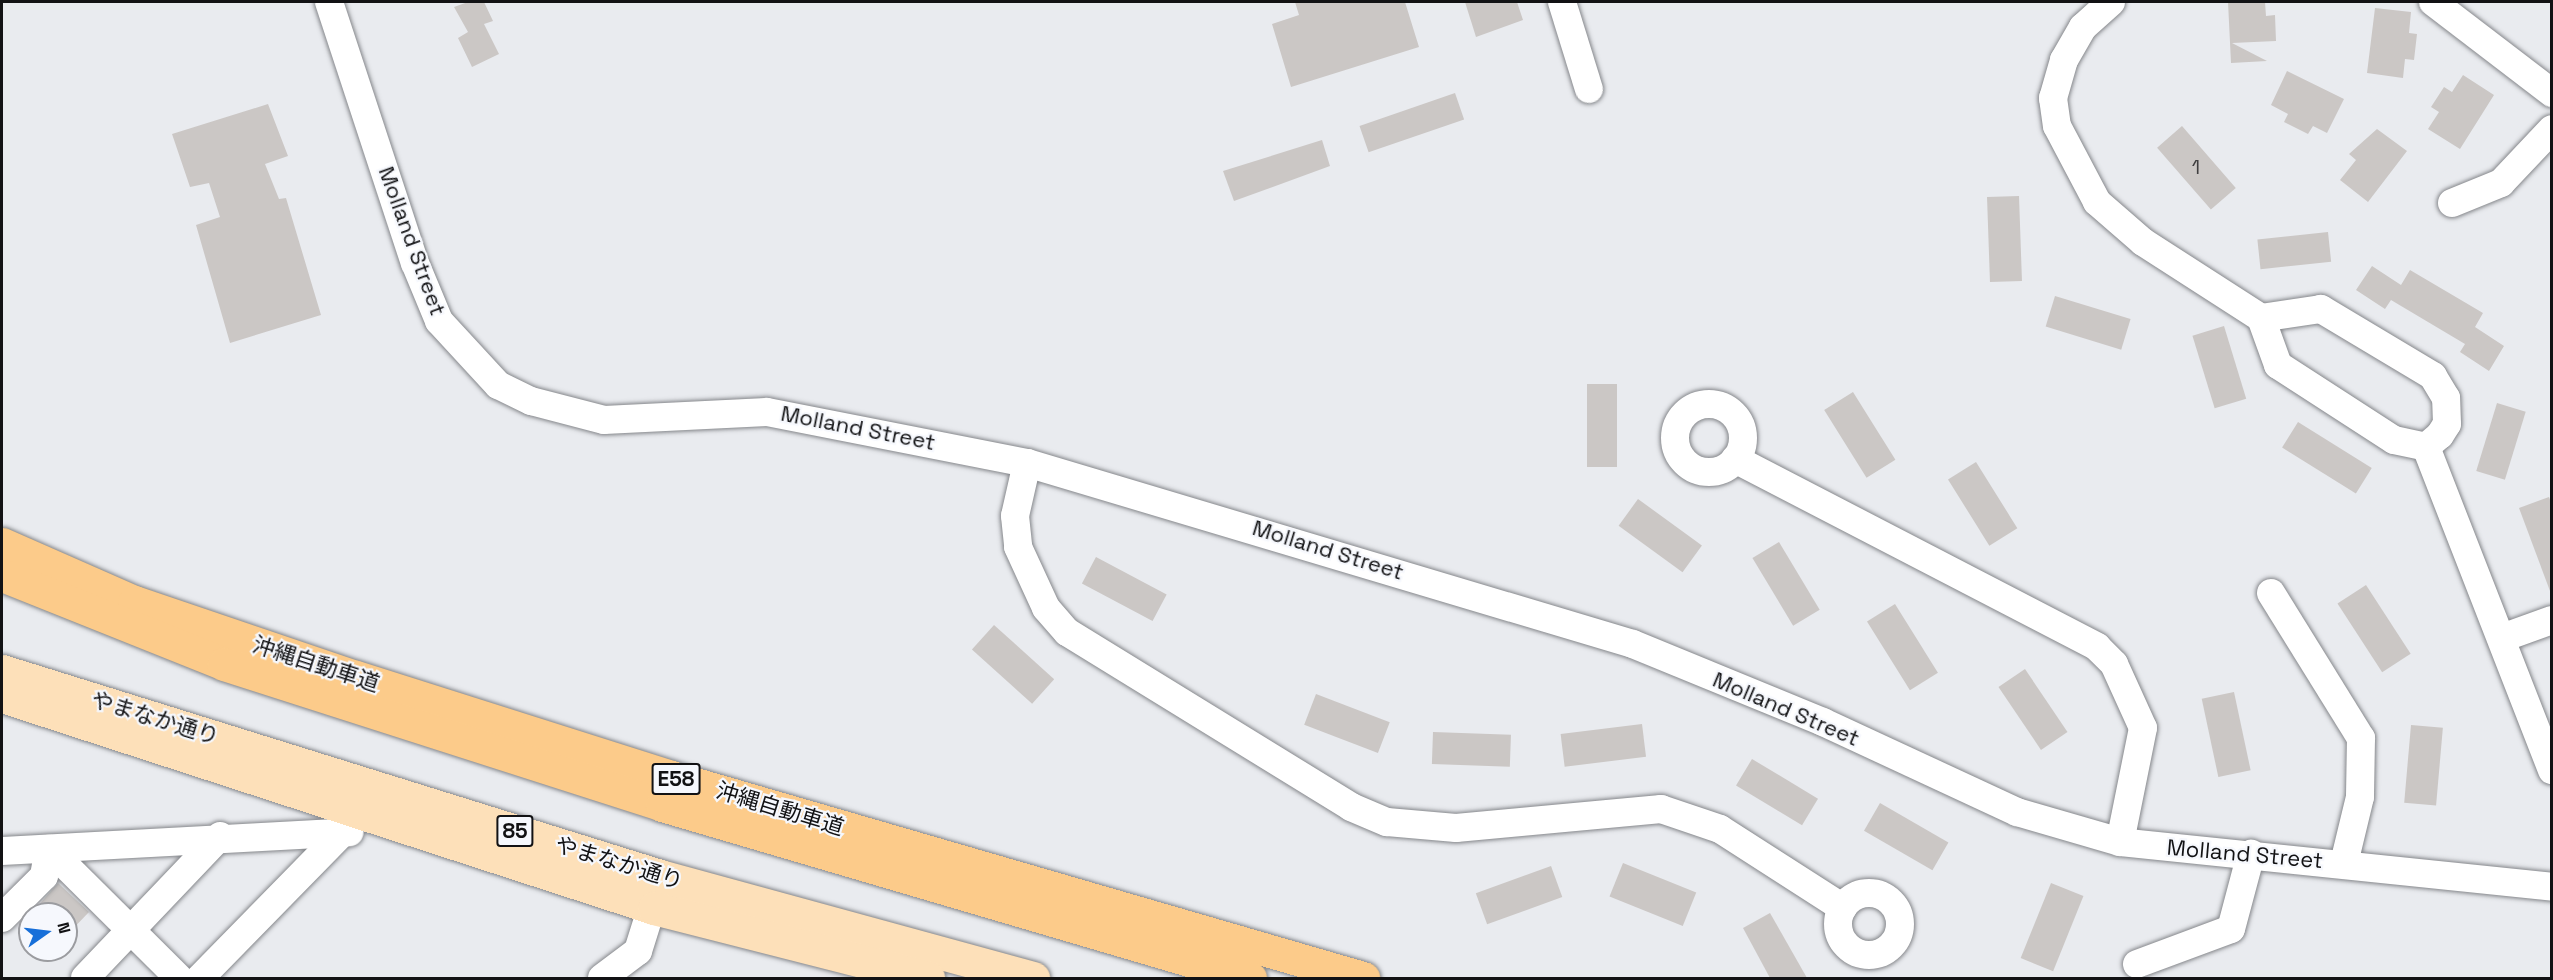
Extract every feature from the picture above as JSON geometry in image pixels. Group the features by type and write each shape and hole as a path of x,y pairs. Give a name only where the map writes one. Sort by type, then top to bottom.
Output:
{"highway":[{"name":"沖縄自動車道","path":"2,544 134,602 299,659 682,781 1363,978"},
{"name":"沖縄自動車道","path":"2,574 138,632 348,704 662,806 1250,978"}],"main road":[{"path":"2,655 72,706"},
{"name":"やまなか通り","path":"2,671 72,706 353,822 654,908 928,978"},
{"name":"やまなか通り","path":"2,696 72,706 660,876 1033,978"},
{"path":"2,708 72,706"}],"street":[{"path":"1562,2 1589,89"},
{"path":"2111,2 2083,27 2064,60 2053,98 2057,126 2070,155 2097,202 2143,242 2260,318 2278,365 2394,440 2426,447"},
{"path":"2433,2 2552,93"},
{"name":"Molland Street","path":"336,3 415,263 439,321 498,385 566,414 604,420 767,412 1027,463 1633,644 1823,722 2018,812 2120,842 2344,863 2552,887"},
{"path":"2452,203 2501,183 2552,129"},
{"path":"2260,318 2321,309 2433,376 2446,398 2447,424 2426,447"},
{"path":"2426,447 2552,770"},
{"path":"1736,459 2097,647 2114,664 2143,728 2120,842"},
{"path":"1027,463 1015,516 1018,546 1046,608 1067,632 1351,807 1387,822 1456,828 1661,809 1720,829 1843,908"},
{"path":"2271,593 2361,738 2360,797 2344,863"},
{"path":"2502,638 2552,620"},
{"path":"2,851 220,836 353,822"},
{"path":"200,978 353,822"},
{"path":"86,978 220,836"},
{"path":"2,918 44,876 49,849"},
{"path":"49,849 179,978"},
{"path":"2137,964 2231,929 2251,854"},
{"path":"602,978 638,951 654,908 660,876"}],"building":[{"path":"468,2 484,2 493,21 484,24 499,54 472,67 458,38 468,32 454,7"},
{"path":"1295,2 1405,2 1419,47 1291,87 1272,24 1299,15"},
{"path":"1465,2 1517,2 1523,20 1476,37"},
{"path":"2228,2 2265,2 2266,16 2275,15 2276,41 2232,43 2267,61 2231,63"},
{"path":"2375,8 2411,12 2409,33 2417,34 2414,60 2405,59 2403,78 2367,73"},
{"path":"2287,71 2344,99 2327,133 2313,126 2308,134 2284,122 2288,114 2271,105"},
{"path":"2463,75 2494,95 2460,149 2428,129 2439,112 2431,107 2444,87 2452,92"},
{"path":"1455,93 1464,119 1369,152 1360,126"},
{"path":"268,104 288,156 265,164 279,199 286,198 321,315 230,343 196,225 220,217 209,183 190,187 172,134"},
{"path":"2182,126 2236,188 2211,210 2157,148"},
{"path":"2377,129 2407,151 2368,202 2340,180 2356,160 2349,154"},
{"path":"1322,140 1330,166 1234,201 1223,171"},
{"path":"2019,196 2022,281 1990,282 1987,197"},
{"path":"2328,232 2331,262 2261,269 2257,239"},
{"path":"2372,266 2401,285 2410,270 2483,313 2475,327 2504,346 2489,371 2460,352 2465,344 2391,300 2385,309 2356,290"},
{"path":"2055,296 2131,319 2121,350 2046,327"},
{"path":"2224,326 2246,399 2215,408 2192,336"},
{"path":"1587,384 1617,384 1617,467 1587,467"},
{"path":"1853,392 1895,460 1867,478 1824,410"},
{"path":"2497,403 2526,412 2505,480 2476,471"},
{"path":"2298,422 2372,468 2356,494 2282,447"},
{"path":"1976,462 2017,528 1989,546 1948,479"},
{"path":"2549,497 2552,505 2550,591 2519,508"},
{"path":"1638,499 1702,545 1683,572 1619,526"},
{"path":"1779,542 1820,610 1793,626 1752,558"},
{"path":"1096,557 1167,595 1153,621 1082,583"},
{"path":"2366,585 2411,654 2382,672 2337,604"},
{"path":"1895,604 1938,673 1910,690 1867,621"},
{"path":"994,625 1054,679 1032,704 972,650"},
{"path":"2025,669 2067,732 2041,750 1998,687"},
{"path":"2234,692 2251,770 2218,777 2202,699"},
{"path":"1316,694 1390,722 1378,753 1304,725"},
{"path":"1642,724 1646,757 1565,767 1561,734"},
{"path":"2411,725 2443,728 2436,805 2404,803"},
{"path":"1433,732 1511,735 1510,767 1432,764"},
{"path":"1752,759 1818,799 1802,825 1736,786"},
{"path":"1880,803 1948,842 1932,870 1864,831"},
{"path":"1623,863 1696,893 1683,926 1610,896"},
{"path":"1551,866 1562,897 1487,924 1476,893"},
{"path":"58,883 89,912 78,923 78,902 41,902"},
{"path":"2051,883 2083,896 2053,971 2021,958"},
{"path":"1770,913 1807,978 1770,978 1743,928"}]}
